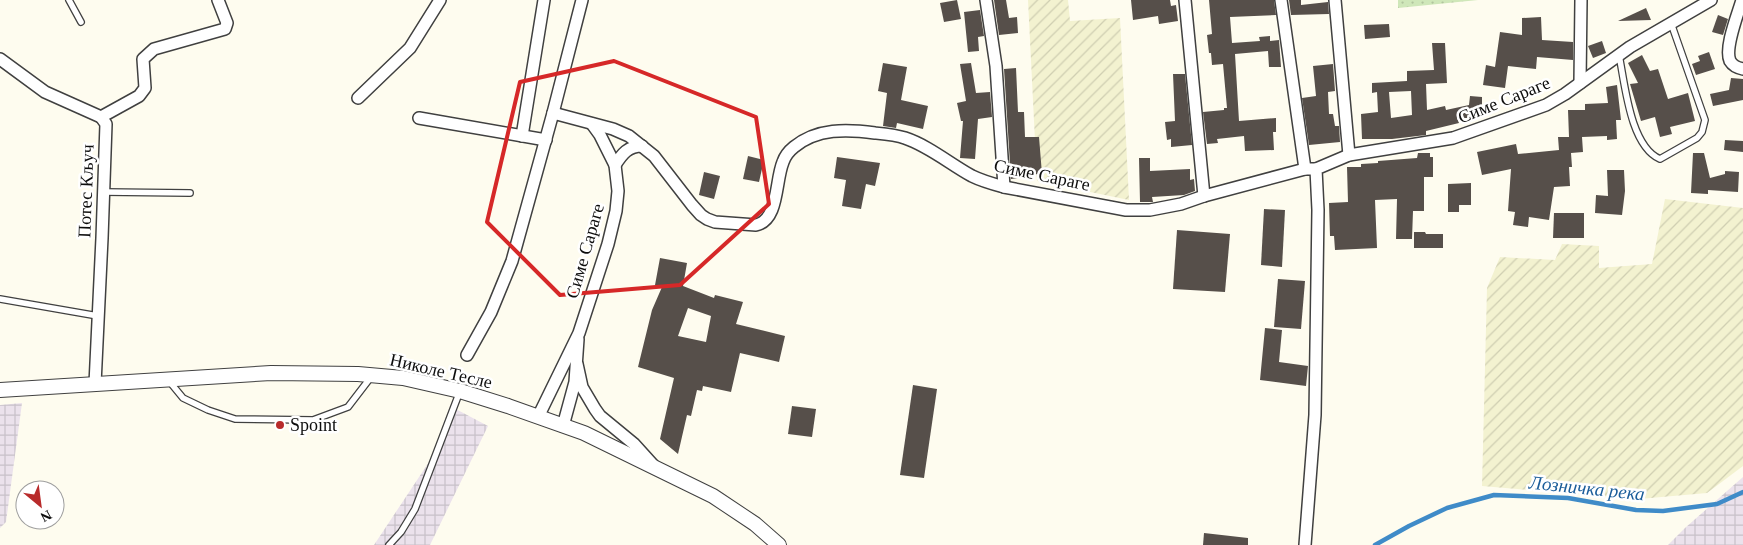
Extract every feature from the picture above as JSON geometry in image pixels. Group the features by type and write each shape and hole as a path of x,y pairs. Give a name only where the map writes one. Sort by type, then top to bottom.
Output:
{"street":[{"path":"0,58 45,92 101,117 140,96 145,88 143,59 154,49 225,29 227,23 218,0"},
{"path":"358,98 410,48 440,0"},
{"path":"522,136 544,0"},
{"path":"467,355 491,312 512,261 582,0"},
{"path":"986,0 996,66 1004,187"},
{"path":"1185,0 1204,196"},
{"path":"1281,0 1318,210 1315,415 1304,545"},
{"path":"1335,0 1349,156"},
{"path":"1580,83 1581,0"},
{"name":"Симе Сараге","path":"553,113 613,129 629,136 654,156 701,215 716,222 762,224 771,214 782,163 787,154 800,143 826,132 845,130 905,138 973,176 1004,187 1126,210 1164,208 1310,169 1349,156 1453,138 1546,105 1619,55 1711,0"},
{"path":"1742,0 1728,51 1730,61 1734,66 1743,70"},
{"name":"Потес Кључ","path":"95,384 106,124 101,117"},
{"path":"419,118 546,140"},
{"name":"Симе Сараге","path":"578,333 608,244 616,211 618,191 615,164 592,124"},
{"path":"615,164 623,153 636,146 642,146"},
{"path":"563,426 575,382 578,333"},
{"path":"538,417 578,333"},
{"path":"577,364 582,387 600,416 634,444 655,467"},
{"name":"Николе Тесле","path":"0,390 271,373 402,378 460,391 584,433 713,496 755,524 778,545"}],"lane":[{"path":"69,0 81,22"},
{"path":"1619,55 1634,126 1649,152 1660,159 1697,138 1702,132 1705,120 1671,23"},
{"path":"104,192 190,193"},
{"path":"0,299 98,316"},
{"path":"168,380 184,398 208,410 235,419 313,420 348,407 373,376"},
{"path":"388,545 401,532 415,509 460,391"}],"highlighted area":[{"path":"614,61 756,117 769,204 680,285 560,295 487,222 520,82"}],"shaded area":[{"path":"22,403 6,522 0,528 0,405"},
{"path":"450,406 488,426 430,545 374,545 431,459"},
{"path":"1743,477 1743,545 1668,545 1685,528"}],"green space":[{"path":"1028,0 1068,0 1070,21 1120,18 1129,200 1037,181"},
{"path":"1398,0 1478,0 1398,8"},
{"path":"1665,199 1743,208 1743,466 1707,493 1639,499 1482,486 1487,288 1500,257 1555,260 1562,244 1599,246 1599,268 1652,264"}],"building":[{"path":"957,0 961,19 944,22 940,3"},
{"path":"994,0 1006,0 1009,18 1017,17 1018,33 999,35"},
{"path":"1131,0 1170,0 1171,6 1176,5 1178,21 1159,24 1158,16 1133,20"},
{"path":"1209,0 1274,0 1276,15 1230,17 1232,43 1260,41 1259,37 1270,36 1270,41 1279,40 1281,67 1269,67 1268,51 1235,54 1239,121 1276,118 1276,132 1273,132 1274,150 1245,151 1244,136 1217,139 1218,143 1207,144 1203,112 1227,108 1223,64 1212,65 1211,53 1209,53 1207,35 1212,34"},
{"path":"1289,0 1301,0 1301,5 1328,2 1329,14 1291,15"},
{"path":"1646,8 1651,20 1618,21"},
{"path":"980,10 984,36 978,37 979,51 968,52 964,12"},
{"path":"1718,15 1728,19 1723,35 1712,32"},
{"path":"1541,17 1542,40 1573,42 1573,60 1537,57 1536,69 1508,66 1505,88 1483,85 1486,65 1495,67 1500,32 1522,35 1522,18"},
{"path":"1389,24 1390,37 1365,39 1364,25"},
{"path":"1602,41 1606,53 1593,58 1588,46"},
{"path":"1432,43 1445,43 1447,83 1426,84 1427,110 1445,106 1446,110 1469,105 1470,96 1482,97 1482,118 1457,118 1459,123 1426,131 1426,135 1392,139 1362,139 1361,114 1378,112 1377,92 1372,93 1372,83 1407,81 1407,71 1434,70","holes":["1411,91 1412,115 1391,118 1389,92"]},
{"path":"1709,52 1715,69 1696,75 1692,64 1700,61 1698,56"},
{"path":"1642,55 1650,71 1658,69 1668,99 1688,93 1695,121 1670,127 1672,134 1660,137 1655,117 1641,121 1630,84 1638,83 1628,63"},
{"path":"883,63 907,67 901,100 928,106 923,129 897,123 896,128 883,126 887,93 878,91"},
{"path":"971,63 976,93 990,92 992,117 978,119 975,159 960,158 963,121 961,121 957,103 966,101 960,64"},
{"path":"1333,64 1335,91 1328,92 1329,114 1333,114 1335,126 1339,126 1340,142 1309,145 1302,98 1316,96 1313,66"},
{"path":"1016,68 1018,112 1024,112 1025,137 1039,137 1042,174 1018,175 1018,178 1011,179 1004,69"},
{"path":"1173,74 1185,74 1192,145 1171,147 1171,139 1167,140 1165,122 1175,121"},
{"path":"1731,78 1743,79 1743,100 1713,106 1710,94 1729,90"},
{"path":"1617,85 1621,120 1616,120 1617,139 1607,140 1607,136 1582,137 1583,152 1571,153 1572,167 1569,167 1570,186 1554,187 1549,220 1529,217 1528,227 1513,225 1515,212 1508,211 1511,169 1482,175 1477,152 1516,144 1518,154 1559,150 1558,137 1569,137 1568,110 1585,110 1585,104 1608,103 1606,87"},
{"path":"1725,140 1743,141 1743,152 1724,150"},
{"path":"1418,153 1430,153 1430,157 1433,157 1433,177 1424,177 1424,211 1413,211 1412,239 1396,239 1397,199 1375,200 1377,248 1335,250 1334,236 1330,236 1329,203 1348,202 1347,167 1361,167 1361,164 1378,163 1378,161 1417,158"},
{"path":"1693,153 1704,153 1710,178 1725,174 1725,171 1739,172 1738,192 1708,190 1708,194 1691,193"},
{"path":"748,156 764,160 759,182 743,179"},
{"path":"837,157 880,163 875,186 866,184 861,209 842,206 846,180 834,178"},
{"path":"1139,158 1150,158 1150,171 1190,169 1190,180 1194,179 1195,191 1184,195 1152,197 1153,202 1140,202"},
{"path":"1607,170 1624,170 1625,191 1622,215 1595,213 1596,195 1608,196"},
{"path":"704,172 720,176 714,199 699,195"},
{"path":"1471,183 1471,205 1459,205 1459,212 1448,212 1448,184"},
{"path":"1264,209 1285,210 1282,267 1261,265"},
{"path":"1554,213 1584,213 1584,238 1553,238"},
{"path":"1177,230 1230,234 1225,292 1173,289"},
{"path":"1414,232 1443,234 1443,248 1414,248"},
{"path":"660,258 687,263 683,286 714,298 715,295 743,302 736,324 785,336 779,362 740,353 731,392 703,386 702,391 697,390 691,416 687,415 678,454 660,439 674,378 638,367 652,310 662,287 655,285","holes":["688,308 711,316 706,342 678,336"]},
{"path":"1278,279 1305,281 1301,329 1274,327"},
{"path":"1265,328 1282,330 1279,362 1308,366 1306,386 1260,380"},
{"path":"913,385 937,389 924,478 900,475"},
{"path":"792,406 816,409 812,437 788,434"},
{"path":"1204,533 1248,538 1248,545 1203,545"}],"waterway":[{"name":"Лозничка река","path":"1375,545 1447,508 1494,495 1568,498 1636,510 1663,511 1717,504 1743,492"}],"place":[{"name":"Spoint","path":"280,425"}]}
